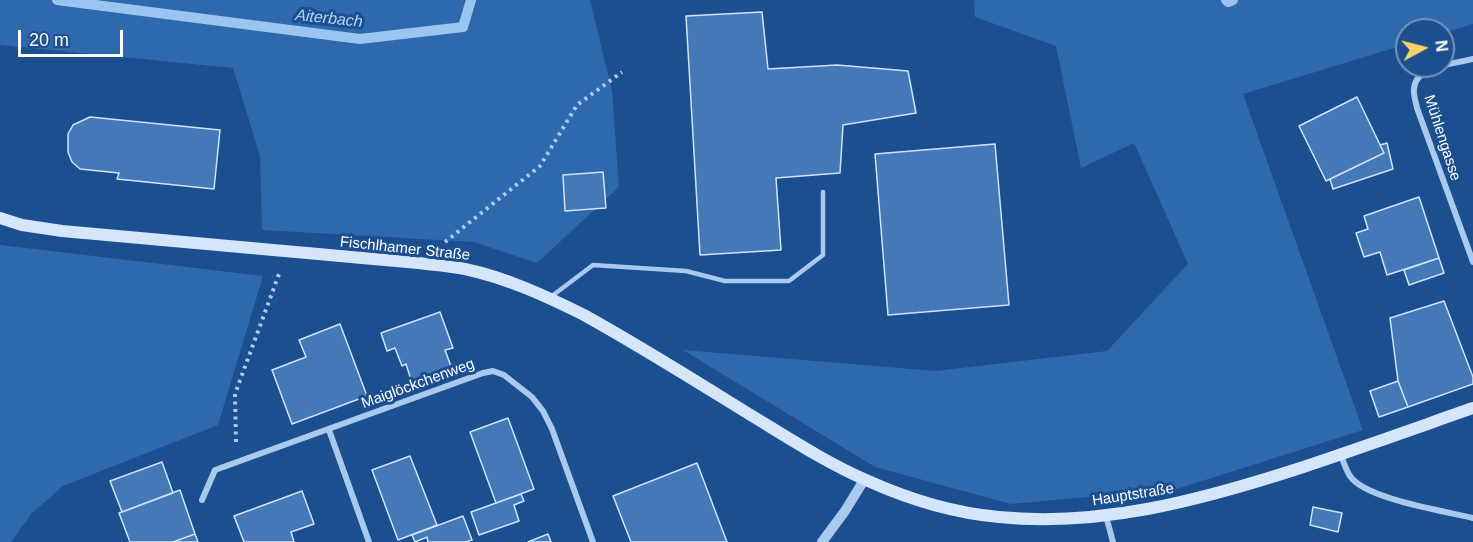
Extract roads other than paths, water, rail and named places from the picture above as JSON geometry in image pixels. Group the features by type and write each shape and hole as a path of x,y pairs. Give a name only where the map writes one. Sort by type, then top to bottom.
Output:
{"main road":[{"name":"Fischlhamer Straße","path":"0,218 22,225 62,231 418,263 465,269 510,282 550,298 620,335 814,454 864,480"},
{"name":"Hauptstraße","path":"864,480 905,496 957,511 989,516 1069,519 1106,516 1170,505 1237,488 1473,408"}],"street":[{"name":"Mühlengasse","path":"1473,59 1425,71 1417,78 1414,89 1417,108 1473,262"},
{"name":"Maiglöckchenweg","path":"202,500 215,470 483,373 493,372 504,375 532,397 543,411 552,429 593,542"},
{"path":"329,430 369,542"},
{"path":"1341,454 1350,477 1364,488 1388,497 1473,518"},
{"path":"822,542 845,512 864,480"},
{"path":"1106,516 1113,542"}],"lane":[{"path":"550,298 593,265 686,271 725,281 789,281 823,255 823,192"}],"waterway":[{"name":"Aiterbach","path":"57,0 360,39 463,27 471,0"},
{"name":"Aiterbach","path":"1226,0 1228,2 1233,0"}]}
